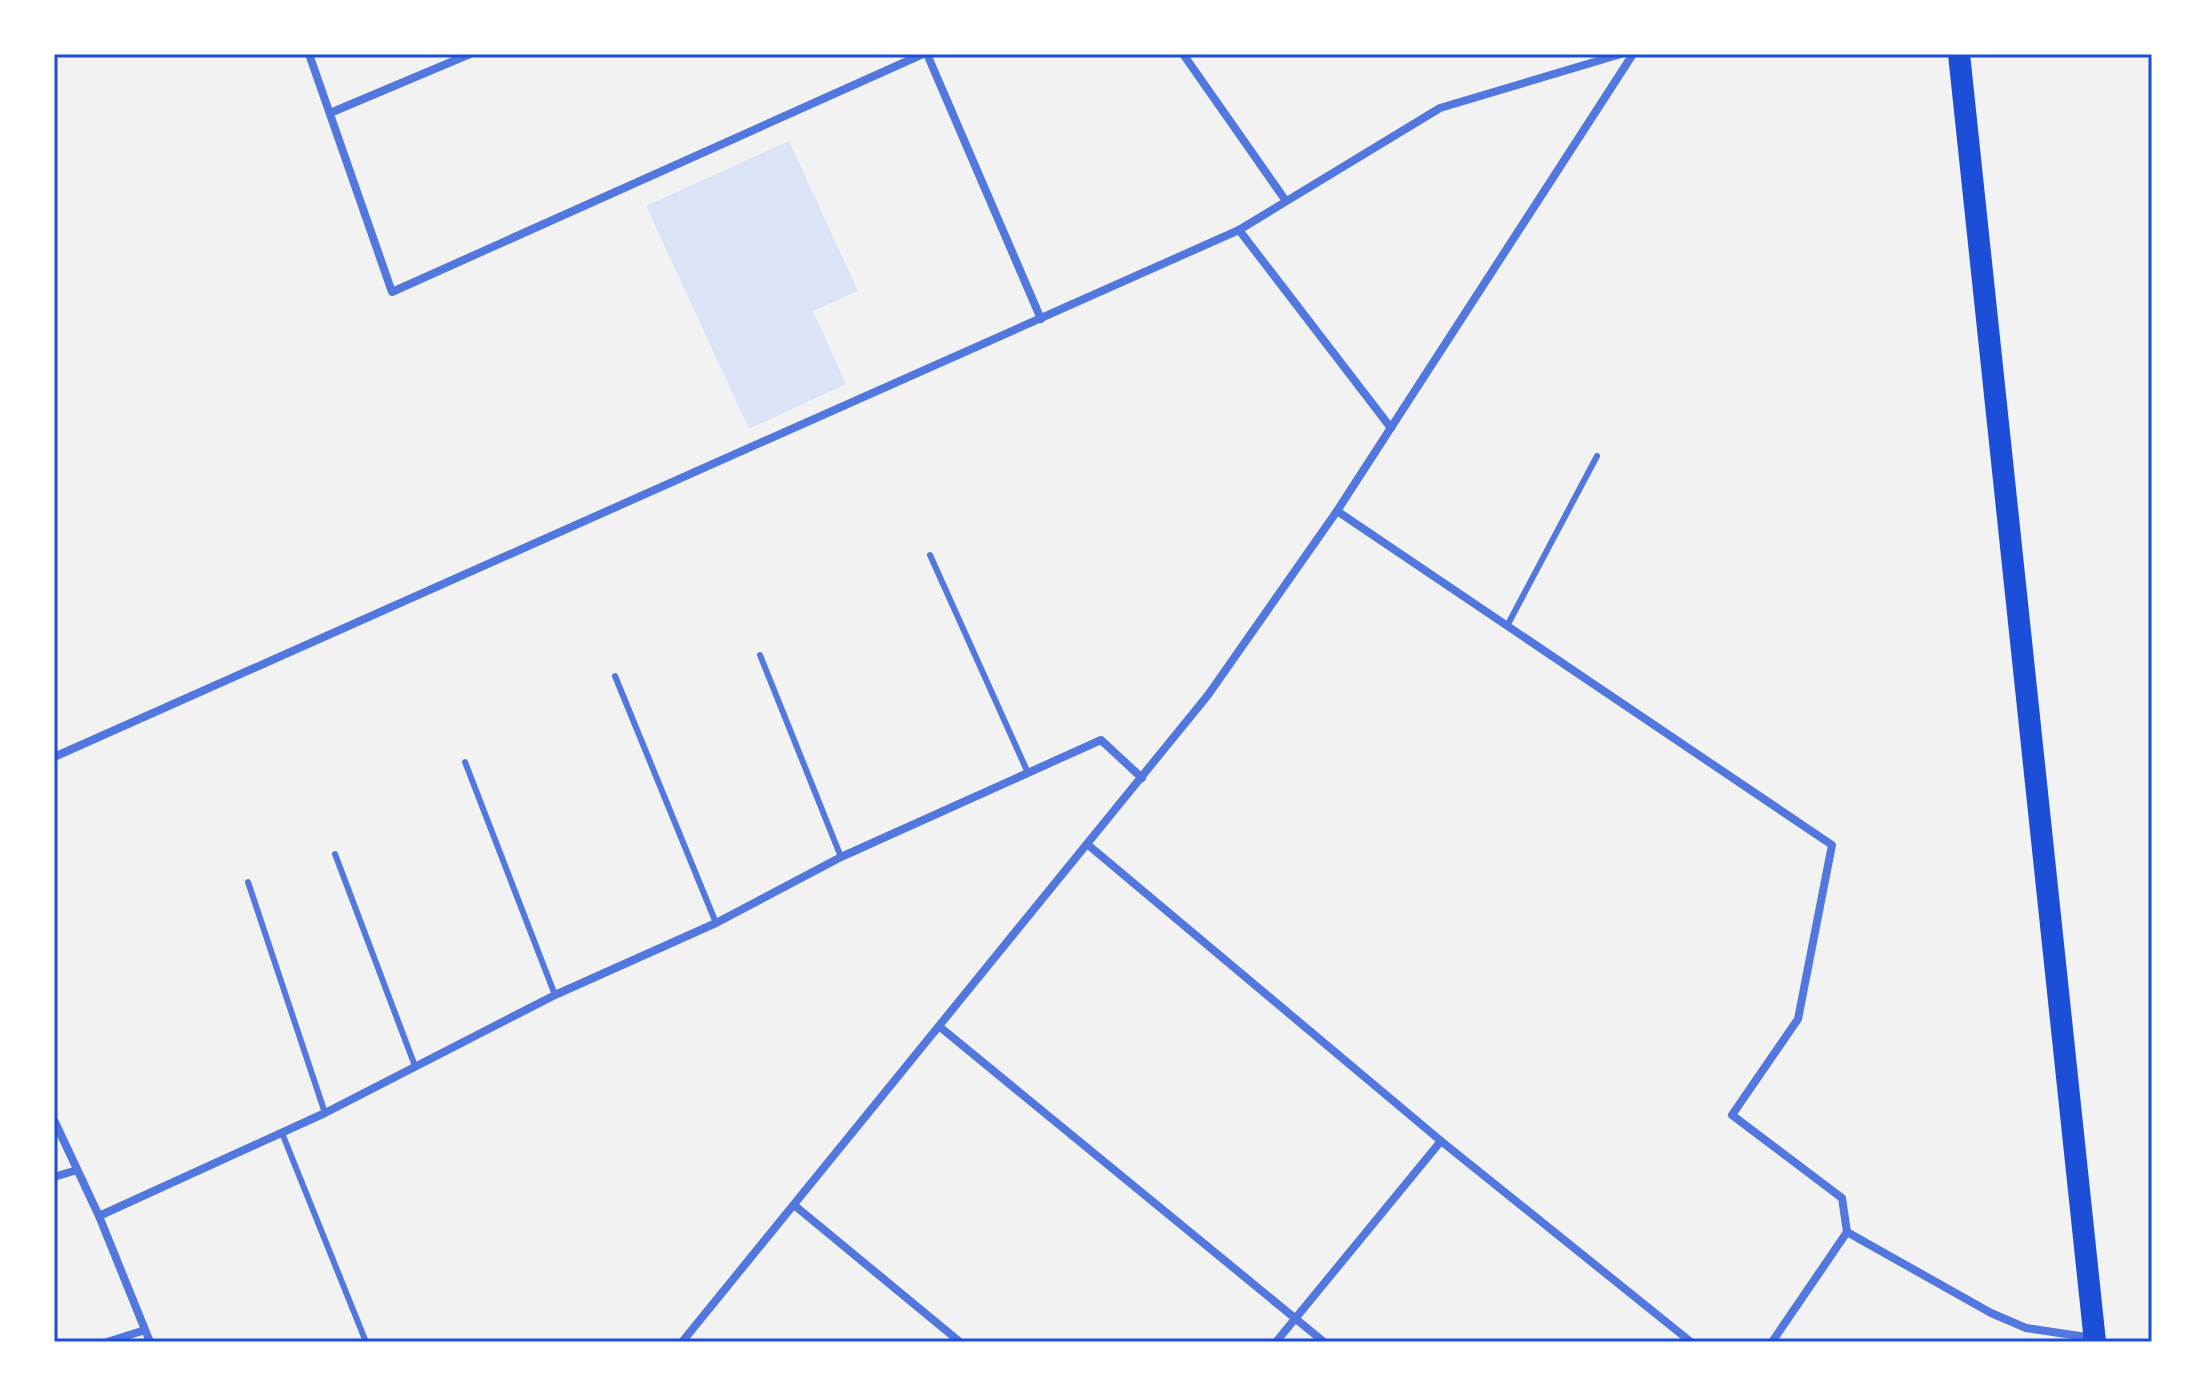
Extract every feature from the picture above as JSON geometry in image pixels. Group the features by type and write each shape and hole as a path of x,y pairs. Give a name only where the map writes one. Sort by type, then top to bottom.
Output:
{"highway":[{"path":"1959,54 2094,1340"}],"street":[{"path":"309,54 392,292 925,54 1041,319"},
{"path":"330,113 470,54"},
{"path":"1183,54 1286,201"},
{"path":"54,757 1239,230 1440,108 1621,54"},
{"path":"682,1342 1208,695 1337,511 1633,54"},
{"path":"1239,230 1391,428"},
{"path":"1337,511 1832,845 1798,1019 1732,1115 1842,1198 1847,1232 1772,1342"},
{"path":"99,1216 325,1113 555,995 716,923 841,857 1101,740 1142,778"},
{"path":"1087,844 1441,1141 1691,1342"},
{"path":"940,1027 1324,1342"},
{"path":"54,1120 99,1216 150,1342"},
{"path":"1276,1342 1441,1141"},
{"path":"54,1177 77,1170"},
{"path":"794,1205 960,1342"},
{"path":"1847,1232 1991,1313 2026,1328 2094,1340"},
{"path":"107,1342 145,1330"}],"lane":[{"path":"1507,626 1597,456"},
{"path":"930,555 1028,773"},
{"path":"760,655 841,857"},
{"path":"615,676 716,923"},
{"path":"465,762 555,995"},
{"path":"335,854 415,1066"},
{"path":"248,882 325,1113"},
{"path":"282,1133 366,1342"}],"shaded area":[{"path":"789,141 858,291 813,311 846,384 749,429 646,206"}]}
